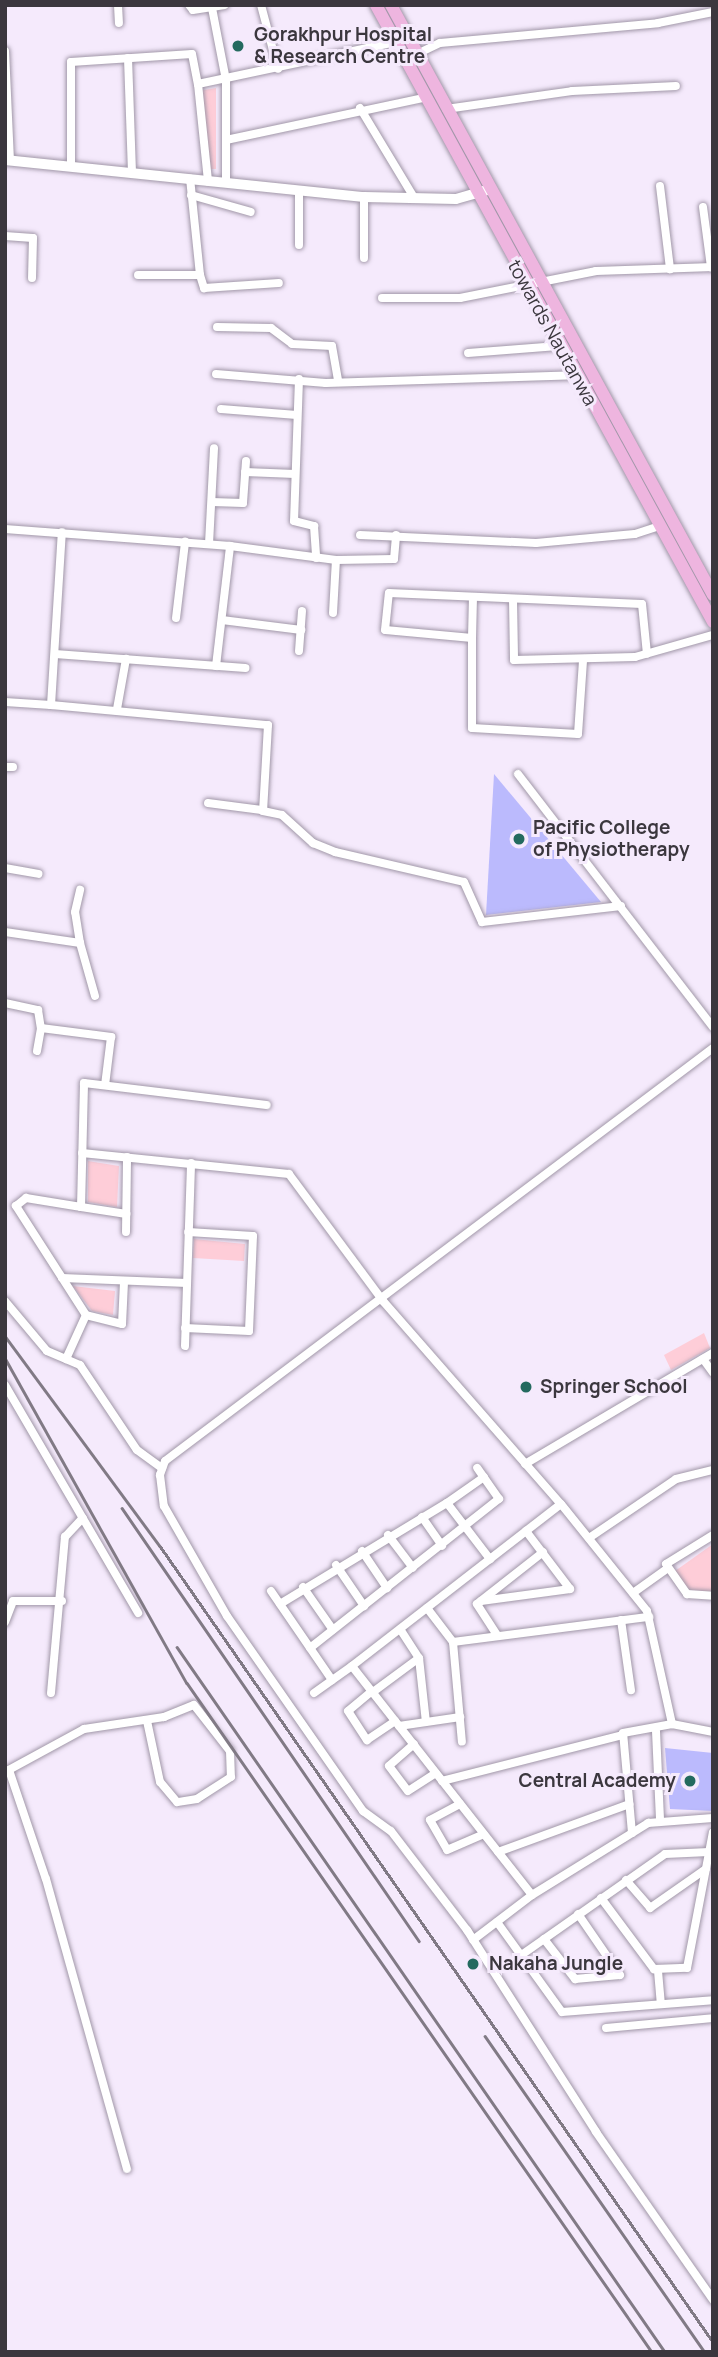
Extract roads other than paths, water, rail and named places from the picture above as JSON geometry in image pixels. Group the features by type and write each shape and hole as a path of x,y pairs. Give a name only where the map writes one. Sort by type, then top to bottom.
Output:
{"main road":[{"name":"towards Nautanwa","path":"376,5 429,111 483,193 526,286 558,346 713,622"},
{"path":"391,5 448,108 483,193 540,282 713,595"}],"street":[{"path":"118,5 119,23"},
{"path":"190,5 212,8 225,5"},
{"path":"261,5 278,69"},
{"path":"212,8 226,80 226,183"},
{"path":"417,54 440,43 658,23 713,12"},
{"path":"198,84 396,42"},
{"path":"5,51 8,160 364,198 415,199 483,193"},
{"path":"71,166 67,65 192,54 198,84 208,181"},
{"path":"128,58 132,173"},
{"path":"429,111 572,91 676,86"},
{"path":"226,140 360,108 423,98"},
{"path":"360,108 415,199"},
{"path":"190,179 200,275 204,288 279,284"},
{"path":"660,186 670,269"},
{"path":"299,191 299,245"},
{"path":"191,195 251,212"},
{"path":"364,198 364,258"},
{"path":"382,298 460,298 596,271 712,267 704,207"},
{"path":"5,236 33,239 32,278"},
{"path":"138,275 200,275"},
{"path":"217,327 271,328 292,344 332,346 338,381"},
{"path":"468,353 558,346"},
{"path":"216,374 338,381 575,375"},
{"path":"299,379 294,521 314,526 316,558"},
{"path":"221,409 298,415"},
{"path":"209,544 214,447"},
{"path":"212,502 242,504 246,461"},
{"path":"245,472 295,474"},
{"path":"360,535 536,542 635,534 659,526"},
{"path":"5,529 209,544 336,560 394,559 396,536"},
{"path":"51,705 62,532"},
{"path":"176,618 184,542"},
{"path":"216,666 230,546"},
{"path":"333,613 336,560"},
{"path":"472,638 390,634 384,596 642,604 647,654"},
{"path":"473,597 472,728 578,734 583,661"},
{"path":"513,600 512,658 583,661 647,654 713,635"},
{"path":"299,651 302,611"},
{"path":"222,620 301,630"},
{"path":"55,654 245,668"},
{"path":"117,709 126,660"},
{"path":"5,702 117,709 268,725 262,810"},
{"path":"518,774 713,1027"},
{"path":"208,803 282,815 313,843 335,852 464,882 478,918 486,924 621,906"},
{"path":"5,868 38,874"},
{"path":"80,890 75,912 80,943 95,996"},
{"path":"5,932 80,943"},
{"path":"5,1003 38,1010 41,1028 37,1051"},
{"path":"41,1028 111,1038 105,1085"},
{"path":"162,1468 713,1048"},
{"path":"81,1207 83,1084 267,1105"},
{"path":"82,1153 289,1174 383,1301 561,1504 633,1593 649,1617 672,1724"},
{"path":"126,1232 127,1157"},
{"path":"185,1346 191,1163"},
{"path":"124,1282 122,1324 86,1315 16,1206 26,1198 126,1213"},
{"path":"185,1328 249,1331 253,1235 188,1232"},
{"path":"62,1279 187,1283"},
{"path":"5,1301 35,1339 84,1369 137,1450 162,1468"},
{"path":"66,1359 86,1315"},
{"path":"525,1464 713,1353"},
{"path":"703,1359 713,1373"},
{"path":"5,1385 138,1613"},
{"path":"162,1468 164,1506 227,1616 363,1811 391,1831 473,1940 596,2132 713,2300"},
{"path":"310,1648 499,1499 477,1468"},
{"path":"589,1538 676,1479 713,1470"},
{"path":"280,1604 336,1566 447,1503 484,1477"},
{"path":"447,1503 490,1559"},
{"path":"314,1693 561,1504"},
{"path":"422,1517 442,1546"},
{"path":"51,1693 62,1601 65,1537 83,1518"},
{"path":"481,1601 570,1589 526,1531"},
{"path":"388,1535 413,1568"},
{"path":"713,1535 668,1562 668,1568 687,1594 713,1596"},
{"path":"362,1551 387,1588"},
{"path":"496,1635 477,1607 543,1552"},
{"path":"336,1566 364,1606"},
{"path":"633,1593 668,1568"},
{"path":"303,1587 333,1630"},
{"path":"271,1591 332,1680"},
{"path":"5,1622 12,1601 62,1601"},
{"path":"427,1608 453,1642 462,1742"},
{"path":"453,1642 649,1617"},
{"path":"621,1620 631,1690"},
{"path":"400,1629 419,1658 426,1722"},
{"path":"419,1658 348,1711 367,1740 397,1723 460,1717"},
{"path":"352,1666 532,1895"},
{"path":"127,2169 46,1879 7,1771 84,1729 147,1721 196,1705 230,1751 231,1777 197,1799 177,1802 160,1783 147,1721"},
{"path":"442,1781 622,1735 656,1731 672,1724 713,1732"},
{"path":"656,1731 660,1819"},
{"path":"622,1735 632,1833"},
{"path":"414,1744 389,1766 408,1791 436,1773"},
{"path":"460,1804 430,1820 447,1850 484,1834"},
{"path":"498,1852 629,1804"},
{"path":"473,1940 532,1895 632,1833 660,1819 713,1818"},
{"path":"658,1971 690,1966 713,1832"},
{"path":"520,1956 665,1854 709,1852"},
{"path":"626,1880 650,1908 706,1869"},
{"path":"601,1898 658,1971 661,2004"},
{"path":"544,1939 575,1979 620,1975 578,1914"},
{"path":"497,1922 562,2012 713,2000"},
{"path":"606,2028 713,2018"}],"railway":[{"path":"5,1336 160,1546 713,2342"},
{"path":"5,1358 187,1683 652,2352"},
{"path":"122,1508 419,1941"},
{"path":"177,1647 665,2352"},
{"path":"485,2036 705,2352"}],"place":[{"name":"Gorakhpur Hospital & Research Centre","path":"238,46"},
{"name":"Pacific College of Physiotherapy","path":"519,839"},
{"name":"Springer School","path":"526,1387"},
{"name":"Central Academy","path":"690,1781"},
{"name":"Nakaha Jungle","path":"473,1964"}]}
